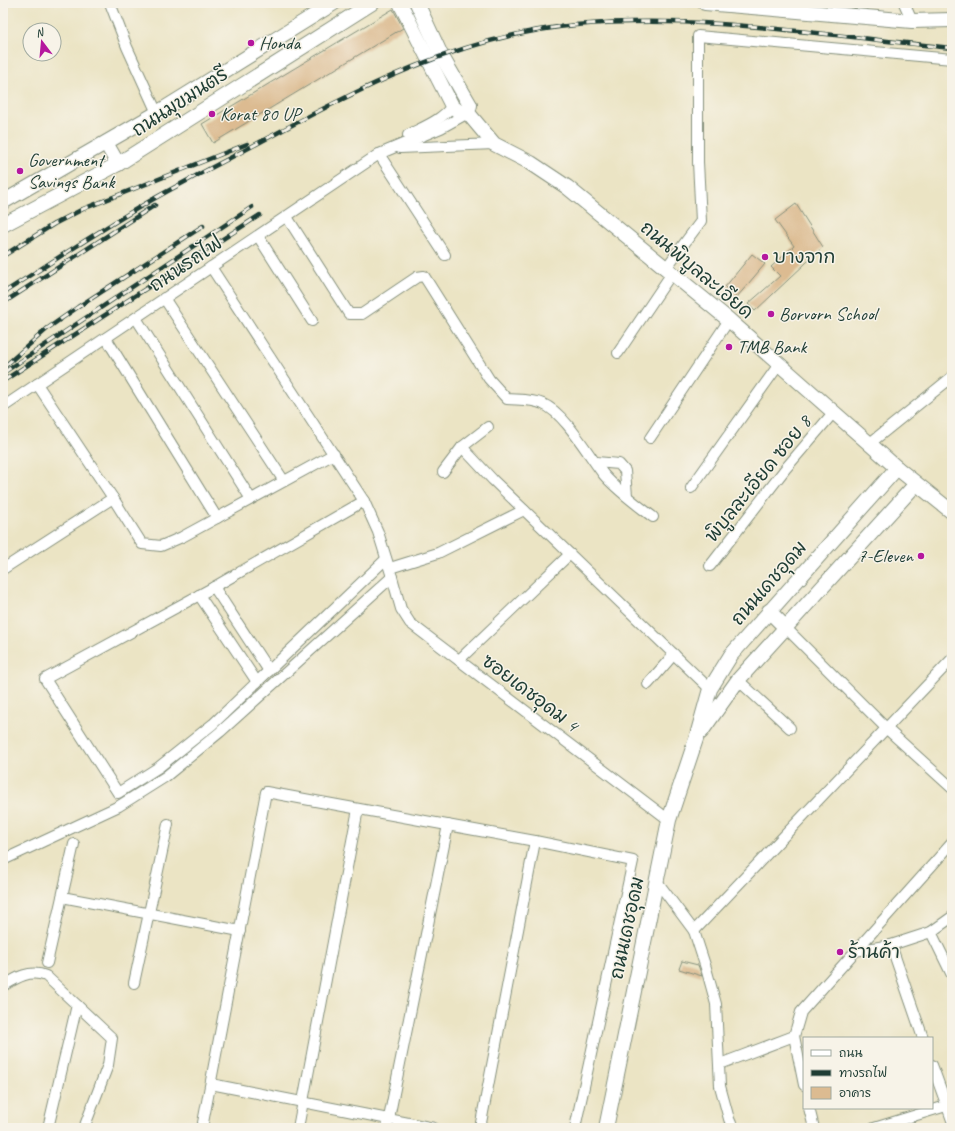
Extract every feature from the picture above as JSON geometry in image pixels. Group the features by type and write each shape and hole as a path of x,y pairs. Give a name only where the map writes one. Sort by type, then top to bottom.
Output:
{"main road":[{"name":"ถนนมุขมนตรี","path":"3,202 157,113 334,3"},
{"name":"ถนนมุขมนตรี","path":"3,225 118,164 372,3"},
{"path":"400,3 452,106"},
{"name":"ถนนพิบูลละเอียด","path":"417,3 441,55 470,105 468,113"},
{"path":"704,3 912,21 952,20"},
{"name":"ถนนพิบูลละเอียด","path":"452,106 458,111 468,113 494,144 531,163 566,187 669,270 780,363 833,413 897,468 952,512"},
{"path":"106,143 118,164"},
{"name":"ถนนเดชอุดม","path":"606,1128 669,820 696,739 710,689 732,655 769,611 897,468"},
{"name":"ถนนเดชอุดม","path":"696,739 738,680 916,484"},
{"path":"769,611 786,628"}],"street":[{"path":"110,3 127,46 157,113"},
{"path":"904,3 912,21"},
{"path":"618,353 701,221 698,162 698,36 952,59"},
{"name":"ถนนรถไฟ","path":"3,407 287,217 395,142 430,124 445,114 452,106"},
{"name":"ถนนรถไฟ","path":"384,151 426,135 468,113"},
{"path":"445,255 384,151 494,144"},
{"path":"287,217 349,314 362,314 417,277 424,276 489,379 507,399 531,400 544,404 555,412 604,474 627,496 653,517"},
{"path":"258,236 312,321"},
{"name":"ซอยเดชอุดม 4","path":"211,267 364,501 378,532 401,609 410,623 669,820"},
{"path":"164,298 284,481"},
{"path":"136,318 251,499"},
{"path":"650,438 729,320"},
{"path":"106,338 216,518"},
{"path":"691,488 780,363"},
{"path":"869,444 952,378"},
{"path":"37,384 142,544 161,546 334,454"},
{"name":"พิบูลละเอียด ซอย 8","path":"710,566 786,468 833,413"},
{"path":"442,472 462,447 488,427"},
{"path":"462,447 524,510 710,689"},
{"path":"596,462 619,464 625,471 627,496"},
{"path":"3,569 113,498"},
{"path":"364,501 214,587 45,679 118,793 159,767 213,724 269,671 389,568 438,553 524,510"},
{"path":"459,660 570,554"},
{"path":"3,860 119,806 166,777 220,732 389,568"},
{"path":"214,587 269,671"},
{"path":"199,595 257,682"},
{"path":"786,628 887,729 952,788"},
{"path":"648,684 674,654"},
{"path":"694,931 952,659"},
{"path":"738,680 790,728"},
{"path":"202,1128 266,792 448,824 633,861 575,1128"},
{"path":"298,1128 358,809"},
{"path":"134,983 168,824"},
{"path":"388,1123 448,824"},
{"path":"480,1128 535,841"},
{"path":"803,1080 794,1036 801,1012 952,842"},
{"path":"47,962 74,844"},
{"path":"656,880 694,931 716,1004 720,1086 733,1128"},
{"path":"62,897 240,931"},
{"path":"855,951 891,945 931,932 952,917"},
{"path":"931,932 952,975"},
{"path":"891,945 923,1037"},
{"path":"3,986 20,976 32,973 46,976 112,1038 108,1065 84,1128"},
{"path":"48,1128 77,1005"},
{"path":"720,1064 794,1036"},
{"path":"933,1068 952,1120"},
{"path":"211,1084 304,1102 388,1123 434,1128"},
{"path":"874,1128 946,1106"},
{"path":"810,1109 814,1128"}],"building":[{"path":"393,9 403,28 213,143 202,124"},
{"path":"796,204 823,247 755,311 748,304 780,276 771,267 794,246 775,220"},
{"path":"752,254 765,264 737,297 725,287"},
{"path":"682,961 698,965 702,976 679,969"}],"railway":[{"path":"3,293 150,201 299,121 375,83 413,67 452,52 492,40 534,31 576,25 623,22 670,22 717,24 811,32 952,48"},
{"path":"3,256 54,224 83,209 247,144"},
{"path":"3,303 155,205"},
{"path":"3,373 252,207"},
{"path":"3,381 260,215"},
{"path":"5,366 48,328 203,226"}],"place":[{"name":"Honda","path":"251,43"},
{"name":"Korat 80 UP","path":"212,114"},
{"name":"Government Savings Bank","path":"20,171"},
{"name":"บางจาก","path":"765,257"},
{"name":"Borvorn School","path":"771,314"},
{"name":"TMB Bank","path":"729,347"},
{"name":"7-Eleven","path":"921,556"},
{"name":"ร้านค้า","path":"840,952"}]}
